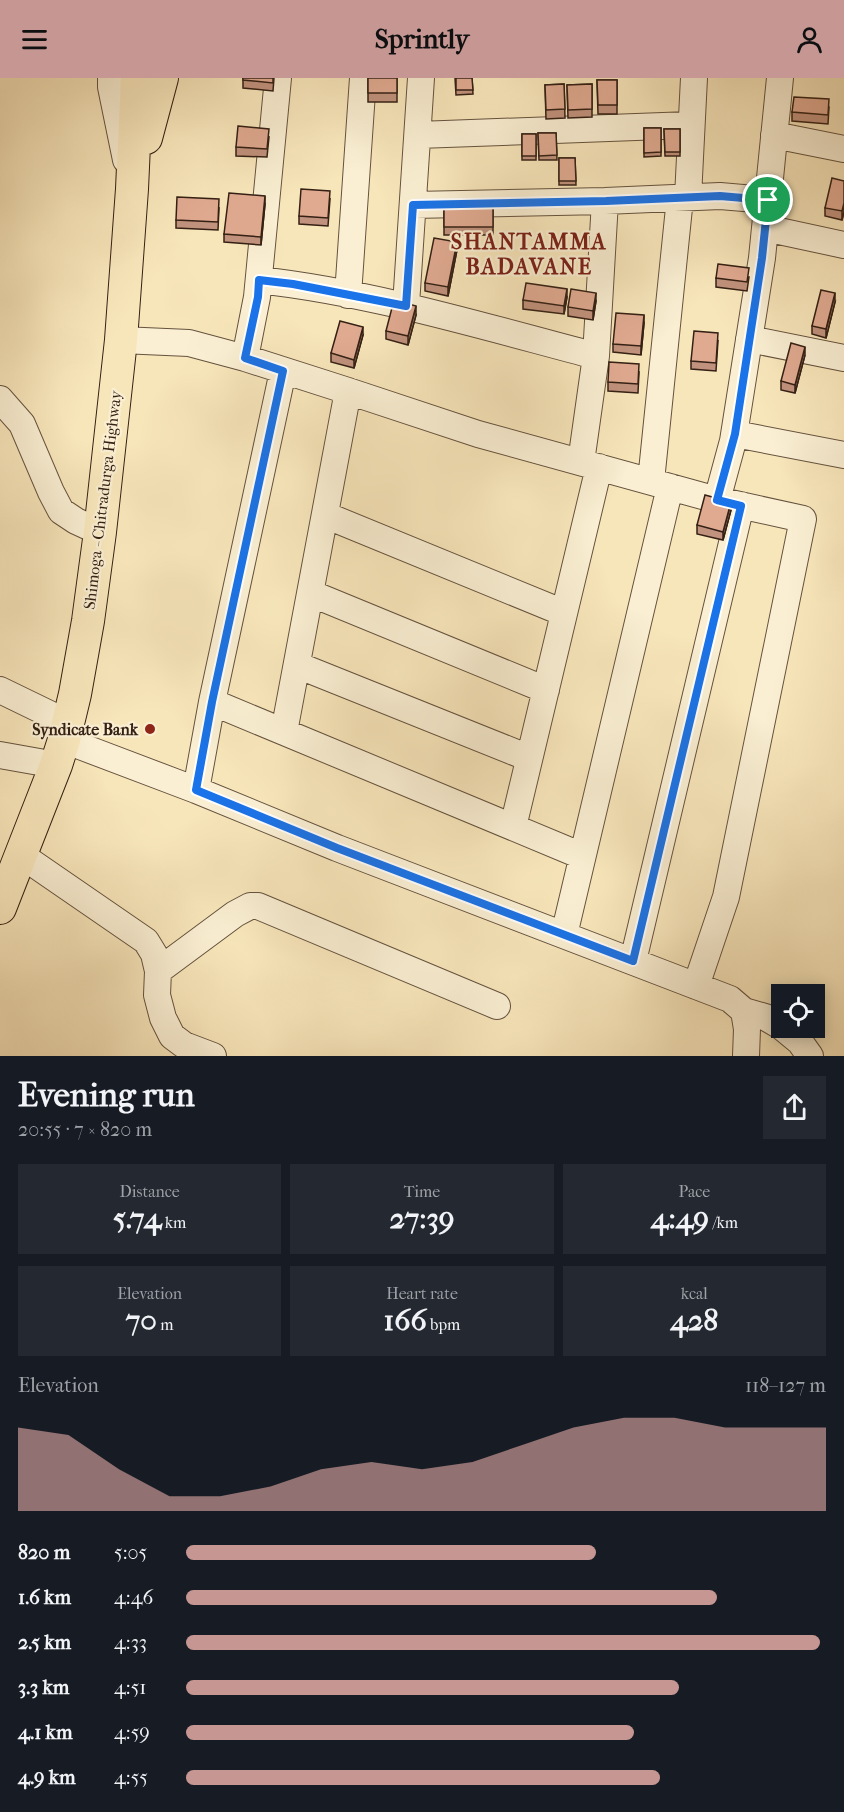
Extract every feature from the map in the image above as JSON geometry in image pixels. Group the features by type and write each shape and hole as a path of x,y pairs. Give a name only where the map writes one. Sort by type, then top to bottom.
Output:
{"main road":[{"name":"Shimoga - Chitradurga Highway","path":"0,908 62,743 88,621 121,340 137,78"},
{"path":"132,189 162,78"}],"street":[{"path":"111,78 132,189"},
{"path":"245,358 258,297 278,78"},
{"path":"348,295 363,78"},
{"path":"406,306 420,78"},
{"path":"564,935 660,484 694,78"},
{"path":"633,961 729,503 735,434 765,228 780,78"},
{"path":"417,135 690,125"},
{"path":"774,135 844,150"},
{"path":"413,205 720,196 768,200"},
{"path":"513,827 564,613 590,465 606,201"},
{"path":"765,228 844,245"},
{"path":"259,280 293,284 406,306 596,356"},
{"path":"750,339 844,358"},
{"path":"121,340 189,343 245,358 478,434 729,503 803,519 726,897 696,986"},
{"path":"196,790 212,702 283,371"},
{"path":"284,732 348,391"},
{"path":"0,399 22,424 61,512 100,532"},
{"path":"735,434 844,456"},
{"path":"325,515 564,613"},
{"path":"310,594 546,690"},
{"path":"297,665 529,758"},
{"path":"0,690 62,743 196,790 337,848 730,999 744,1011 771,1020"},
{"path":"212,702 582,856"},
{"path":"0,755 62,743"},
{"path":"21,855 146,941 154,954 158,970 157,995 163,1018 172,1036 184,1045 213,1056"},
{"path":"158,970 235,914 250,906 258,906 497,1006"},
{"path":"744,1011 747,1029 746,1056"},
{"path":"795,1038 810,1056"}],"building":[{"path":"243,78 273,78 273,83 243,80"},
{"path":"368,78 397,78 397,93 368,93"},
{"path":"456,78 472,78 473,90 456,90"},
{"path":"597,80 617,80 617,105 598,105"},
{"path":"564,84 565,109 546,110 545,85"},
{"path":"592,84 592,109 568,110 567,85"},
{"path":"794,97 829,99 828,115 792,112"},
{"path":"238,126 269,129 267,149 236,147"},
{"path":"644,128 661,128 661,152 644,153"},
{"path":"664,129 680,129 680,152 665,152"},
{"path":"538,133 556,133 557,155 539,156"},
{"path":"522,134 536,134 536,156 522,156"},
{"path":"559,158 575,158 576,181 559,181"},
{"path":"832,178 844,181 842,211 825,208"},
{"path":"301,189 330,191 328,218 299,216"},
{"path":"229,193 265,196 261,237 224,234"},
{"path":"177,197 219,199 218,222 176,220"},
{"path":"444,203 493,203 493,227 444,227"},
{"path":"434,238 457,242 448,287 425,283"},
{"path":"718,264 749,268 747,282 716,278"},
{"path":"526,283 567,289 564,306 523,300"},
{"path":"571,289 596,293 593,311 568,307"},
{"path":"821,290 835,293 826,329 812,326"},
{"path":"394,300 416,306 408,336 386,331"},
{"path":"616,313 644,315 641,346 613,344"},
{"path":"340,321 363,327 354,360 331,353"},
{"path":"694,331 718,333 716,363 691,361"},
{"path":"791,343 805,347 795,385 781,381"},
{"path":"609,362 639,364 638,384 608,382"},
{"path":"705,495 731,502 723,532 697,525"}],"place":[{"name":"Syndicate Bank","path":"150,729"}],"district":[{"name":"SHANTAMMA BADAVANE","path":"529,254"}],"route":[{"path":"720,196 768,200 762,258 734,441 717,500 741,506 633,961 337,848 196,790 212,702 283,371 245,358 258,297 259,280 293,284 406,306 413,205 720,196"}]}
